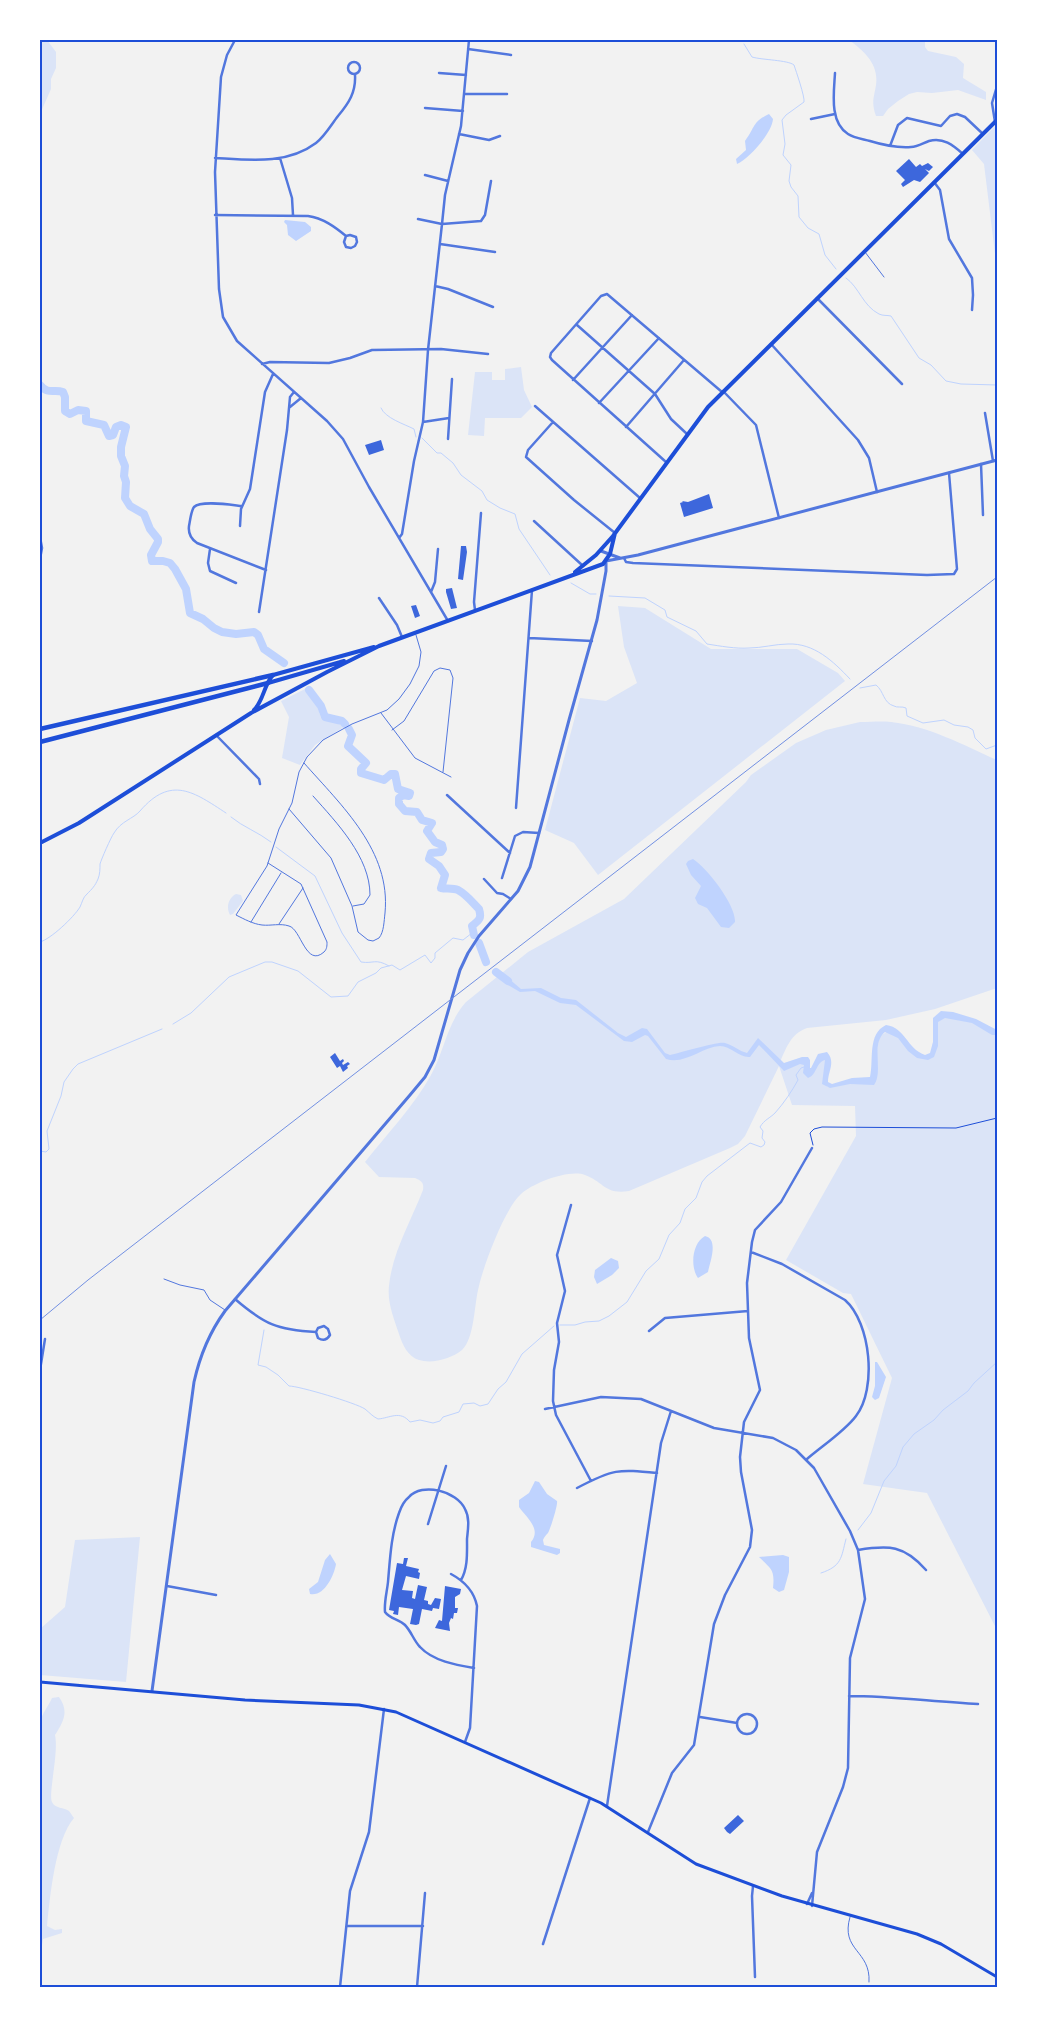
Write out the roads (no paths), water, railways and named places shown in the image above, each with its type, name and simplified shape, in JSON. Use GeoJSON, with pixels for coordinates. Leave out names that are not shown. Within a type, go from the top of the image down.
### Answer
{"type":"FeatureCollection","features":[{"type":"Feature","properties":{"kind":"highway"},"geometry":{"type":"LineString","coordinates":[[40,729],[273,675]]}},
{"type":"Feature","properties":{"kind":"highway"},"geometry":{"type":"LineString","coordinates":[[40,742],[268,683]]}},
{"type":"Feature","properties":{"kind":"main road"},"geometry":{"type":"LineString","coordinates":[[574,573],[601,551],[615,534],[687,434],[722,392],[996,121]]}},
{"type":"Feature","properties":{"kind":"main road"},"geometry":{"type":"LineString","coordinates":[[40,843],[79,823],[273,700],[360,655],[379,646],[574,573],[595,567],[606,561],[610,554],[615,534]]}},
{"type":"Feature","properties":{"kind":"main road"},"geometry":{"type":"LineString","coordinates":[[601,551],[600,559],[606,561]]}},
{"type":"Feature","properties":{"kind":"main road"},"geometry":{"type":"LineString","coordinates":[[251,713],[258,706],[273,675],[358,650],[379,646]]}},
{"type":"Feature","properties":{"kind":"main road"},"geometry":{"type":"LineString","coordinates":[[268,683],[314,671],[360,655]]}},
{"type":"Feature","properties":{"kind":"main road"},"geometry":{"type":"LineString","coordinates":[[264,694],[273,700]]}},
{"type":"Feature","properties":{"kind":"main road"},"geometry":{"type":"LineString","coordinates":[[40,1682],[245,1700],[350,1704],[384,1709],[406,1716],[607,1806],[688,1859],[754,1886],[812,1906],[925,1937],[997,1977]]}},
{"type":"Feature","properties":{"kind":"street"},"geometry":{"type":"LineString","coordinates":[[234,40],[227,55],[222,77],[215,158],[215,215],[222,312],[228,327],[237,341],[330,424],[343,439],[448,621]]}},
{"type":"Feature","properties":{"kind":"street"},"geometry":{"type":"LineString","coordinates":[[399,538],[402,534],[414,461],[423,422],[428,350],[442,224],[448,181],[460,134],[469,40]]}},
{"type":"Feature","properties":{"kind":"street"},"geometry":{"type":"LineString","coordinates":[[468,49],[511,55]]}},
{"type":"Feature","properties":{"kind":"street"},"geometry":{"type":"LineString","coordinates":[[354,62],[359,64],[361,68],[360,72],[355,75],[350,73],[348,69],[350,64],[354,62]]}},
{"type":"Feature","properties":{"kind":"street"},"geometry":{"type":"LineString","coordinates":[[439,73],[466,75]]}},
{"type":"Feature","properties":{"kind":"street"},"geometry":{"type":"LineString","coordinates":[[835,73],[833,99],[835,114],[841,127],[850,135],[890,146],[910,147],[933,140],[946,141],[953,144],[963,154]]}},
{"type":"Feature","properties":{"kind":"street"},"geometry":{"type":"LineString","coordinates":[[215,158],[263,160],[280,158],[308,148],[322,138],[352,97],[355,87],[355,75]]}},
{"type":"Feature","properties":{"kind":"street"},"geometry":{"type":"LineString","coordinates":[[996,121],[992,103],[997,86]]}},
{"type":"Feature","properties":{"kind":"street"},"geometry":{"type":"LineString","coordinates":[[464,94],[507,94]]}},
{"type":"Feature","properties":{"kind":"street"},"geometry":{"type":"LineString","coordinates":[[424,108],[462,111]]}},
{"type":"Feature","properties":{"kind":"street"},"geometry":{"type":"LineString","coordinates":[[811,119],[835,114]]}},
{"type":"Feature","properties":{"kind":"street"},"geometry":{"type":"LineString","coordinates":[[890,146],[898,125],[907,118],[941,126],[950,116],[957,114],[983,134]]}},
{"type":"Feature","properties":{"kind":"street"},"geometry":{"type":"LineString","coordinates":[[460,134],[488,140],[500,136]]}},
{"type":"Feature","properties":{"kind":"street"},"geometry":{"type":"LineString","coordinates":[[280,158],[292,198],[294,215]]}},
{"type":"Feature","properties":{"kind":"street"},"geometry":{"type":"LineString","coordinates":[[425,175],[448,181]]}},
{"type":"Feature","properties":{"kind":"street"},"geometry":{"type":"LineString","coordinates":[[418,219],[442,224],[483,221],[491,182]]}},
{"type":"Feature","properties":{"kind":"street"},"geometry":{"type":"LineString","coordinates":[[934,182],[940,190],[949,238],[972,278],[972,310]]}},
{"type":"Feature","properties":{"kind":"street"},"geometry":{"type":"LineString","coordinates":[[215,215],[308,216],[321,219],[346,236],[352,235],[356,237],[357,242],[355,246],[351,248],[345,245],[346,236]]}},
{"type":"Feature","properties":{"kind":"street"},"geometry":{"type":"LineString","coordinates":[[440,244],[495,252]]}},
{"type":"Feature","properties":{"kind":"street"},"geometry":{"type":"LineString","coordinates":[[435,286],[448,289],[493,307]]}},
{"type":"Feature","properties":{"kind":"street"},"geometry":{"type":"LineString","coordinates":[[666,462],[573,380],[550,356],[602,296],[606,294],[611,296],[722,392],[756,425],[779,518]]}},
{"type":"Feature","properties":{"kind":"street"},"geometry":{"type":"LineString","coordinates":[[817,298],[902,384]]}},
{"type":"Feature","properties":{"kind":"street"},"geometry":{"type":"LineString","coordinates":[[573,380],[632,315]]}},
{"type":"Feature","properties":{"kind":"street"},"geometry":{"type":"LineString","coordinates":[[577,324],[655,394],[671,419],[687,434]]}},
{"type":"Feature","properties":{"kind":"street"},"geometry":{"type":"LineString","coordinates":[[599,403],[659,338]]}},
{"type":"Feature","properties":{"kind":"street"},"geometry":{"type":"LineString","coordinates":[[771,344],[862,446],[869,458],[877,492]]}},
{"type":"Feature","properties":{"kind":"street"},"geometry":{"type":"LineString","coordinates":[[262,364],[270,362],[329,363],[372,350],[428,350],[488,354]]}},
{"type":"Feature","properties":{"kind":"street"},"geometry":{"type":"LineString","coordinates":[[626,427],[684,360]]}},
{"type":"Feature","properties":{"kind":"street"},"geometry":{"type":"LineString","coordinates":[[240,526],[242,506],[250,489],[265,392],[273,374]]}},
{"type":"Feature","properties":{"kind":"street"},"geometry":{"type":"LineString","coordinates":[[448,439],[452,379]]}},
{"type":"Feature","properties":{"kind":"street"},"geometry":{"type":"LineString","coordinates":[[259,612],[290,398],[294,392]]}},
{"type":"Feature","properties":{"kind":"street"},"geometry":{"type":"LineString","coordinates":[[290,408],[301,398]]}},
{"type":"Feature","properties":{"kind":"street"},"geometry":{"type":"LineString","coordinates":[[534,406],[640,498]]}},
{"type":"Feature","properties":{"kind":"street"},"geometry":{"type":"LineString","coordinates":[[152,1691],[196,1372],[208,1338],[225,1310],[426,1074],[437,1053],[463,962],[479,936],[522,884],[530,867],[567,725],[592,641],[604,588],[607,569],[606,561],[779,518],[995,460],[985,412]]}},
{"type":"Feature","properties":{"kind":"street"},"geometry":{"type":"LineString","coordinates":[[423,422],[449,418]]}},
{"type":"Feature","properties":{"kind":"street"},"geometry":{"type":"LineString","coordinates":[[553,422],[526,454],[527,458],[615,534]]}},
{"type":"Feature","properties":{"kind":"street"},"geometry":{"type":"LineString","coordinates":[[981,464],[983,515]]}},
{"type":"Feature","properties":{"kind":"street"},"geometry":{"type":"LineString","coordinates":[[601,551],[622,558],[626,562],[633,563],[927,575],[956,573],[949,472]]}},
{"type":"Feature","properties":{"kind":"street"},"geometry":{"type":"LineString","coordinates":[[242,506],[201,504],[193,510],[189,529],[191,538],[197,544],[266,570]]}},
{"type":"Feature","properties":{"kind":"street"},"geometry":{"type":"LineString","coordinates":[[476,610],[474,602],[481,513]]}},
{"type":"Feature","properties":{"kind":"street"},"geometry":{"type":"LineString","coordinates":[[534,521],[584,566]]}},
{"type":"Feature","properties":{"kind":"street"},"geometry":{"type":"LineString","coordinates":[[40,537],[42,548],[40,559]]}},
{"type":"Feature","properties":{"kind":"street"},"geometry":{"type":"LineString","coordinates":[[210,549],[208,563],[210,571],[236,583]]}},
{"type":"Feature","properties":{"kind":"street"},"geometry":{"type":"LineString","coordinates":[[430,592],[436,582],[438,549]]}},
{"type":"Feature","properties":{"kind":"street"},"geometry":{"type":"LineString","coordinates":[[516,808],[530,638],[532,589]]}},
{"type":"Feature","properties":{"kind":"street"},"geometry":{"type":"LineString","coordinates":[[379,598],[397,625],[402,638]]}},
{"type":"Feature","properties":{"kind":"street"},"geometry":{"type":"LineString","coordinates":[[530,638],[592,641]]}},
{"type":"Feature","properties":{"kind":"street"},"geometry":{"type":"LineString","coordinates":[[216,735],[258,778],[260,784]]}},
{"type":"Feature","properties":{"kind":"street"},"geometry":{"type":"LineString","coordinates":[[447,795],[510,853]]}},
{"type":"Feature","properties":{"kind":"street"},"geometry":{"type":"LineString","coordinates":[[502,878],[516,834],[522,832],[540,833]]}},
{"type":"Feature","properties":{"kind":"street"},"geometry":{"type":"LineString","coordinates":[[484,879],[497,893],[511,899]]}},
{"type":"Feature","properties":{"kind":"street"},"geometry":{"type":"LineString","coordinates":[[648,1832],[672,1773],[693,1748],[700,1717],[716,1617],[725,1595],[749,1550],[752,1540],[752,1530],[740,1466],[742,1432],[760,1390],[750,1348],[747,1283],[756,1230],[781,1202],[812,1148]]}},
{"type":"Feature","properties":{"kind":"street"},"geometry":{"type":"LineString","coordinates":[[571,1205],[557,1255],[565,1288],[557,1323],[559,1342],[554,1370],[554,1406],[556,1415],[591,1480]]}},
{"type":"Feature","properties":{"kind":"street"},"geometry":{"type":"LineString","coordinates":[[751,1252],[782,1264],[844,1300],[852,1308],[866,1338],[868,1380],[866,1398],[853,1420],[807,1459]]}},
{"type":"Feature","properties":{"kind":"street"},"geometry":{"type":"LineString","coordinates":[[235,1299],[267,1323],[287,1330],[316,1332]]}},
{"type":"Feature","properties":{"kind":"street"},"geometry":{"type":"LineString","coordinates":[[649,1331],[665,1318],[748,1311]]}},
{"type":"Feature","properties":{"kind":"street"},"geometry":{"type":"LineString","coordinates":[[324,1326],[328,1328],[330,1335],[327,1339],[322,1340],[317,1336],[316,1332],[318,1328],[324,1326]]}},
{"type":"Feature","properties":{"kind":"street"},"geometry":{"type":"LineString","coordinates":[[40,1370],[45,1338]]}},
{"type":"Feature","properties":{"kind":"street"},"geometry":{"type":"LineString","coordinates":[[545,1409],[608,1396],[645,1400],[714,1428],[778,1440],[792,1447],[807,1459],[824,1483],[850,1531],[858,1550],[864,1599],[850,1654],[847,1776],[819,1846],[812,1906]]}},
{"type":"Feature","properties":{"kind":"street"},"geometry":{"type":"LineString","coordinates":[[607,1806],[657,1473],[664,1430],[671,1411]]}},
{"type":"Feature","properties":{"kind":"street"},"geometry":{"type":"LineString","coordinates":[[428,1524],[446,1466]]}},
{"type":"Feature","properties":{"kind":"street"},"geometry":{"type":"LineString","coordinates":[[577,1488],[602,1475],[619,1470],[657,1473]]}},
{"type":"Feature","properties":{"kind":"street"},"geometry":{"type":"LineString","coordinates":[[461,1580],[466,1570],[467,1512],[457,1499],[438,1491],[424,1489],[410,1495],[400,1511],[395,1533],[386,1596],[386,1613],[404,1624],[419,1646],[429,1654],[453,1664],[474,1668]]}},
{"type":"Feature","properties":{"kind":"street"},"geometry":{"type":"LineString","coordinates":[[858,1550],[893,1547],[911,1555],[926,1570]]}},
{"type":"Feature","properties":{"kind":"street"},"geometry":{"type":"LineString","coordinates":[[451,1574],[461,1580],[470,1590],[477,1606],[470,1728],[465,1742]]}},
{"type":"Feature","properties":{"kind":"street"},"geometry":{"type":"LineString","coordinates":[[167,1586],[216,1594]]}},
{"type":"Feature","properties":{"kind":"street"},"geometry":{"type":"LineString","coordinates":[[848,1696],[905,1697],[978,1704]]}},
{"type":"Feature","properties":{"kind":"street"},"geometry":{"type":"LineString","coordinates":[[340,1987],[350,1891],[369,1832],[384,1709]]}},
{"type":"Feature","properties":{"kind":"street"},"geometry":{"type":"LineString","coordinates":[[749,1714],[755,1718],[756,1727],[752,1733],[745,1734],[739,1730],[737,1723],[740,1717],[749,1714]]}},
{"type":"Feature","properties":{"kind":"street"},"geometry":{"type":"LineString","coordinates":[[700,1717],[737,1723]]}},
{"type":"Feature","properties":{"kind":"street"},"geometry":{"type":"LineString","coordinates":[[543,1944],[590,1798]]}},
{"type":"Feature","properties":{"kind":"street"},"geometry":{"type":"LineString","coordinates":[[754,1886],[752,1896],[755,1977]]}},
{"type":"Feature","properties":{"kind":"street"},"geometry":{"type":"LineString","coordinates":[[807,1904],[813,1892]]}},
{"type":"Feature","properties":{"kind":"street"},"geometry":{"type":"LineString","coordinates":[[417,1987],[425,1893]]}},
{"type":"Feature","properties":{"kind":"street"},"geometry":{"type":"LineString","coordinates":[[347,1926],[423,1926]]}},
{"type":"Feature","properties":{"kind":"lane"},"geometry":{"type":"LineString","coordinates":[[864,251],[884,277]]}},
{"type":"Feature","properties":{"kind":"lane"},"geometry":{"type":"LineString","coordinates":[[268,863],[299,882],[303,888],[327,942],[327,949],[323,953],[317,955],[309,953],[302,946],[295,929],[290,926],[279,924],[264,925],[251,922],[236,915],[268,863],[279,829],[293,799],[297,779],[304,762],[311,751],[323,740],[352,724],[387,710],[404,693],[418,670],[421,652],[415,633]]}},
{"type":"Feature","properties":{"kind":"lane"},"geometry":{"type":"LineString","coordinates":[[392,730],[402,724],[434,671],[440,668],[450,670],[453,678],[442,772]]}},
{"type":"Feature","properties":{"kind":"lane"},"geometry":{"type":"LineString","coordinates":[[380,713],[415,758],[451,777]]}},
{"type":"Feature","properties":{"kind":"lane"},"geometry":{"type":"LineString","coordinates":[[289,809],[331,858],[352,906],[359,934],[373,941],[379,938],[383,931],[386,896],[384,882],[376,859],[356,823],[304,762]]}},
{"type":"Feature","properties":{"kind":"lane"},"geometry":{"type":"LineString","coordinates":[[313,796],[348,839],[363,867],[370,895],[364,904],[352,906]]}},
{"type":"Feature","properties":{"kind":"lane"},"geometry":{"type":"LineString","coordinates":[[251,922],[282,872]]}},
{"type":"Feature","properties":{"kind":"lane"},"geometry":{"type":"LineString","coordinates":[[279,924],[303,888]]}},
{"type":"Feature","properties":{"kind":"lane"},"geometry":{"type":"LineString","coordinates":[[164,1279],[204,1290],[210,1300],[225,1310]]}},
{"type":"Feature","properties":{"kind":"lane"},"geometry":{"type":"LineString","coordinates":[[850,1916],[847,1924],[847,1934],[867,1965],[869,1982]]}},
{"type":"Feature","properties":{"kind":"water"},"geometry":{"type":"Polygon","coordinates":[[[769,114],[773,119],[769,131],[748,157],[737,164],[736,159],[746,150],[745,141],[754,126],[759,120],[769,114]]]}},
{"type":"Feature","properties":{"kind":"water"},"geometry":{"type":"Polygon","coordinates":[[[285,220],[305,222],[311,227],[311,231],[296,241],[288,235],[285,220]]]}},
{"type":"Feature","properties":{"kind":"water"},"geometry":{"type":"Polygon","coordinates":[[[693,859],[713,878],[731,906],[735,922],[729,928],[721,927],[707,908],[698,904],[695,898],[701,886],[691,875],[686,864],[693,859]]]}},
{"type":"Feature","properties":{"kind":"water"},"geometry":{"type":"Polygon","coordinates":[[[502,973],[521,989],[541,988],[561,998],[576,1000],[618,1033],[626,1037],[642,1028],[647,1029],[665,1053],[670,1055],[721,1043],[728,1044],[747,1053],[758,1038],[784,1063],[808,1057],[811,1068],[818,1054],[827,1052],[831,1059],[828,1082],[832,1084],[852,1078],[870,1077],[874,1041],[880,1029],[886,1025],[898,1030],[914,1048],[925,1055],[930,1053],[933,1042],[933,1018],[941,1011],[953,1012],[976,1019],[997,1030],[997,1035],[992,1035],[972,1023],[945,1018],[938,1022],[938,1046],[934,1057],[928,1060],[917,1058],[908,1051],[898,1038],[885,1032],[878,1043],[878,1072],[874,1085],[850,1084],[830,1088],[822,1084],[825,1060],[820,1063],[808,1078],[803,1073],[804,1065],[800,1064],[784,1071],[759,1045],[750,1057],[742,1056],[720,1046],[680,1060],[666,1059],[648,1036],[645,1035],[632,1042],[624,1041],[576,1005],[560,1003],[535,991],[520,992],[508,985],[499,975],[502,973]]]}},
{"type":"Feature","properties":{"kind":"water"},"geometry":{"type":"Polygon","coordinates":[[[705,1236],[712,1241],[712,1257],[708,1272],[698,1278],[693,1262],[695,1249],[705,1236]]]}},
{"type":"Feature","properties":{"kind":"water"},"geometry":{"type":"Polygon","coordinates":[[[611,1258],[618,1261],[619,1268],[612,1275],[597,1284],[594,1277],[595,1270],[611,1258]]]}},
{"type":"Feature","properties":{"kind":"water"},"geometry":{"type":"Polygon","coordinates":[[[875,1362],[877,1362],[886,1377],[879,1398],[875,1400],[872,1397],[875,1386],[875,1362]]]}},
{"type":"Feature","properties":{"kind":"water"},"geometry":{"type":"Polygon","coordinates":[[[535,1481],[539,1482],[547,1494],[557,1501],[548,1533],[543,1540],[544,1545],[560,1549],[560,1553],[557,1555],[531,1547],[535,1532],[534,1528],[519,1507],[519,1500],[529,1493],[535,1481]]]}},
{"type":"Feature","properties":{"kind":"water"},"geometry":{"type":"Polygon","coordinates":[[[330,1554],[336,1564],[331,1580],[320,1592],[310,1594],[309,1589],[318,1582],[325,1560],[330,1554]]]}},
{"type":"Feature","properties":{"kind":"water"},"geometry":{"type":"Polygon","coordinates":[[[783,1555],[789,1557],[789,1572],[784,1590],[779,1592],[773,1588],[773,1573],[759,1557],[783,1555]]]}},
{"type":"Feature","properties":{"kind":"waterway"},"geometry":{"type":"LineString","coordinates":[[744,44],[752,57],[794,65],[804,102],[782,120],[785,144],[783,155],[791,165],[789,181],[798,196],[799,217],[808,228],[819,234],[825,255],[836,269]]}},
{"type":"Feature","properties":{"kind":"waterway"},"geometry":{"type":"LineString","coordinates":[[846,278],[874,311],[880,315],[891,316],[919,358],[931,365],[946,381],[961,384],[997,385]]}},
{"type":"Feature","properties":{"kind":"waterway"},"geometry":{"type":"LineString","coordinates":[[40,385],[48,391],[63,392],[65,411],[70,414],[78,410],[86,411],[86,421],[104,425],[109,436],[113,435],[116,427],[121,425],[126,427],[121,447],[121,456],[125,466],[125,498],[130,506],[144,514],[150,529],[158,539],[151,555],[152,561],[170,563],[175,569],[186,589],[190,613],[222,632],[236,634],[254,632],[258,635],[264,649],[284,663]]}},
{"type":"Feature","properties":{"kind":"waterway"},"geometry":{"type":"LineString","coordinates":[[381,408],[386,415],[414,429],[416,437]]}},
{"type":"Feature","properties":{"kind":"waterway"},"geometry":{"type":"LineString","coordinates":[[422,438],[437,453],[441,453],[453,463],[461,475],[482,491],[487,500],[515,514],[519,529],[550,575]]}},
{"type":"Feature","properties":{"kind":"waterway"},"geometry":{"type":"LineString","coordinates":[[571,583],[590,594],[596,594]]}},
{"type":"Feature","properties":{"kind":"waterway"},"geometry":{"type":"LineString","coordinates":[[609,596],[645,598],[665,610],[667,617],[696,631],[707,644],[739,648],[797,644],[815,650],[830,660],[850,679]]}},
{"type":"Feature","properties":{"kind":"waterway"},"geometry":{"type":"LineString","coordinates":[[860,688],[876,685],[890,704],[895,707],[906,708],[907,716],[923,723],[944,720],[954,725],[968,727],[973,730],[975,738],[986,749],[997,745]]}},
{"type":"Feature","properties":{"kind":"waterway"},"geometry":{"type":"LineString","coordinates":[[309,690],[321,706],[325,717],[342,721],[345,724]]}},
{"type":"Feature","properties":{"kind":"waterway"},"geometry":{"type":"LineString","coordinates":[[349,729],[352,735],[348,746],[366,763],[361,769],[361,773],[384,780],[391,774],[395,774],[398,789],[410,793],[409,796],[403,795],[399,798],[399,804],[405,811],[417,812],[422,820],[432,823],[427,831],[435,842],[442,845],[443,849],[441,852],[431,853],[429,859],[439,866],[445,875],[441,888],[458,890],[467,896],[479,909],[479,919],[472,926],[474,935]]}},
{"type":"Feature","properties":{"kind":"waterway"},"geometry":{"type":"LineString","coordinates":[[40,942],[68,922],[77,911],[84,897],[97,881],[100,864],[114,833],[151,800],[162,793],[172,790],[183,791],[203,799],[226,813]]}},
{"type":"Feature","properties":{"kind":"waterway"},"geometry":{"type":"LineString","coordinates":[[231,817],[271,842]]}},
{"type":"Feature","properties":{"kind":"waterway"},"geometry":{"type":"LineString","coordinates":[[276,847],[315,876],[342,933],[361,962],[377,962],[389,966]]}},
{"type":"Feature","properties":{"kind":"waterway"},"geometry":{"type":"LineString","coordinates":[[173,1024],[191,1013],[229,977],[265,962],[272,962],[298,971],[331,997],[348,996],[358,982],[376,973],[381,968],[392,965],[400,970],[425,955],[431,963],[435,958],[435,953],[453,938],[463,940],[472,933]]}},
{"type":"Feature","properties":{"kind":"waterway"},"geometry":{"type":"LineString","coordinates":[[479,943],[486,962]]}},
{"type":"Feature","properties":{"kind":"waterway"},"geometry":{"type":"LineString","coordinates":[[496,972],[508,981]]}},
{"type":"Feature","properties":{"kind":"waterway"},"geometry":{"type":"LineString","coordinates":[[40,1151],[46,1152],[49,1149],[47,1131],[61,1096],[64,1082],[73,1069],[78,1064],[162,1029]]}},
{"type":"Feature","properties":{"kind":"waterway"},"geometry":{"type":"LineString","coordinates":[[560,1325],[575,1325],[599,1321],[627,1302],[646,1271],[659,1259],[669,1235],[680,1223],[685,1209],[696,1198],[702,1182],[707,1176],[750,1143],[761,1147],[764,1145],[763,1131],[760,1127],[785,1101],[798,1080],[796,1075],[804,1067]]}},
{"type":"Feature","properties":{"kind":"waterway"},"geometry":{"type":"LineString","coordinates":[[264,1330],[258,1365],[266,1367],[278,1375],[289,1386],[351,1403],[365,1409],[378,1419],[402,1416],[410,1422],[420,1420],[433,1423],[440,1421],[443,1417],[459,1412],[463,1404],[474,1403],[480,1406],[488,1404],[498,1389],[506,1382],[522,1354],[554,1326]]}},
{"type":"Feature","properties":{"kind":"waterway"},"geometry":{"type":"LineString","coordinates":[[858,1530],[871,1513],[884,1481],[896,1466],[903,1447],[914,1434],[934,1420],[943,1410],[968,1391],[997,1362]]}},
{"type":"Feature","properties":{"kind":"waterway"},"geometry":{"type":"LineString","coordinates":[[821,1573],[833,1567],[840,1560],[846,1539]]}},
{"type":"Feature","properties":{"kind":"railway"},"geometry":{"type":"LineString","coordinates":[[40,1320],[88,1280],[997,577]]}}]}
